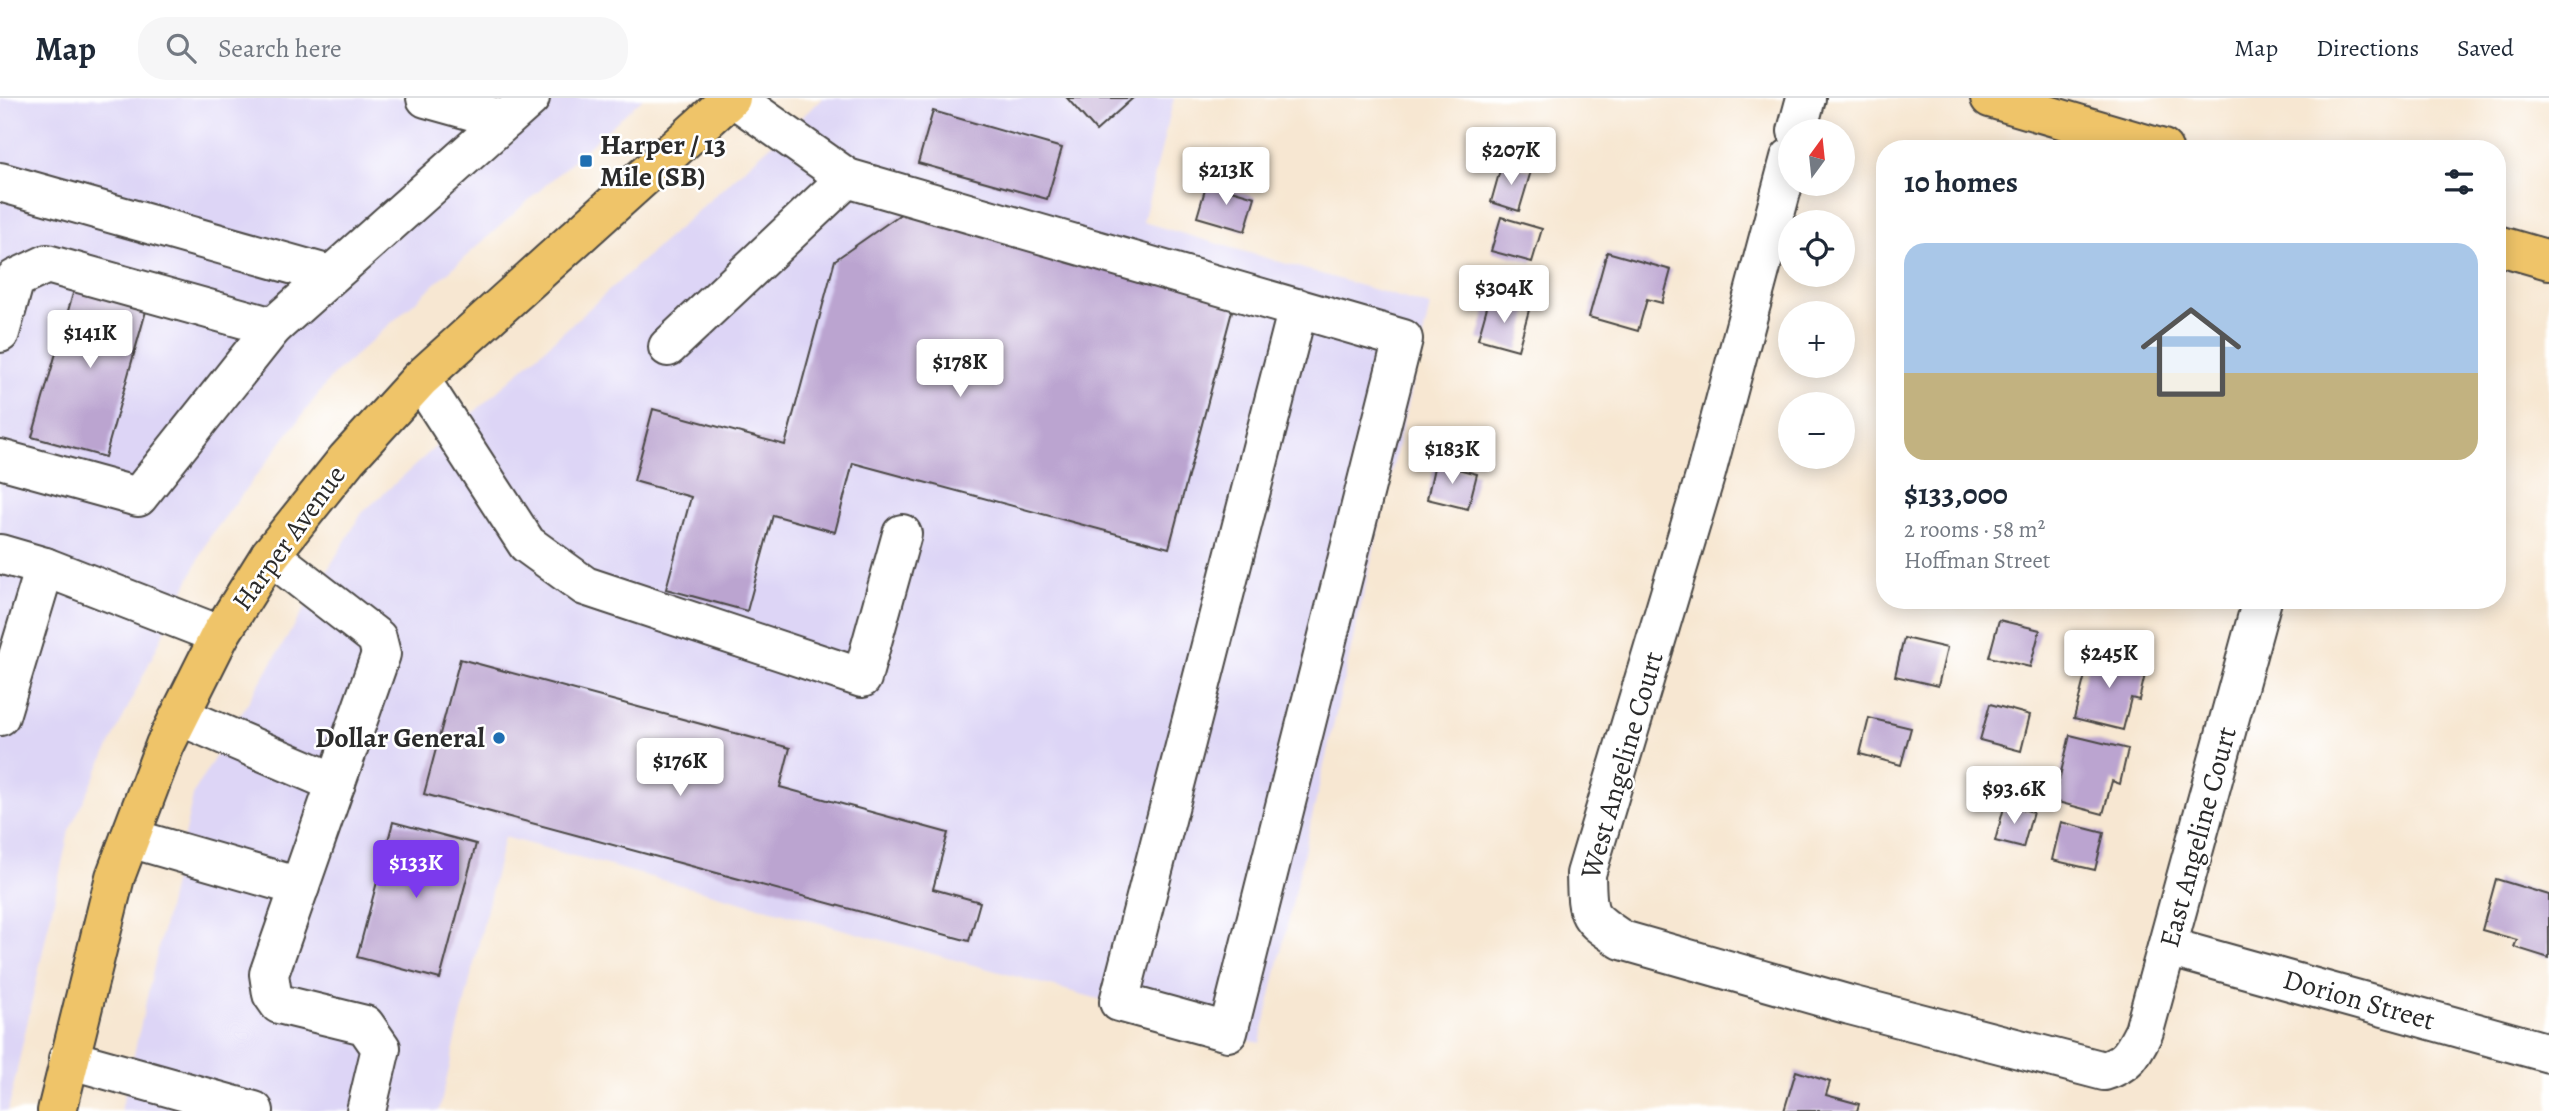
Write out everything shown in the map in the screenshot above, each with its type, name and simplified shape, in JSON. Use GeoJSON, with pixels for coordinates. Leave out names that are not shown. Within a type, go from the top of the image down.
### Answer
{"type":"FeatureCollection","features":[{"type":"Feature","properties":{"kind":"main road","name":"Harper Avenue"},"geometry":{"type":"LineString","coordinates":[[57,1111],[115,877],[165,745],[220,635],[270,555],[347,459],[420,379],[732,98]]}},
{"type":"Feature","properties":{"kind":"main road"},"geometry":{"type":"LineString","coordinates":[[1990,98],[2071,110],[2142,140]]}},
{"type":"Feature","properties":{"kind":"main road"},"geometry":{"type":"LineString","coordinates":[[2506,248],[2549,260]]}},
{"type":"Feature","properties":{"kind":"street"},"geometry":{"type":"LineString","coordinates":[[426,98],[517,109]]}},
{"type":"Feature","properties":{"kind":"street"},"geometry":{"type":"LineString","coordinates":[[732,98],[847,178],[1298,308],[1403,339],[1228,1032],[1119,1002],[1298,308]]}},
{"type":"Feature","properties":{"kind":"street"},"geometry":{"type":"LineString","coordinates":[[1800,119],[1806,98]]}},
{"type":"Feature","properties":{"kind":"street"},"geometry":{"type":"LineString","coordinates":[[0,459],[138,497],[273,327],[517,109]]}},
{"type":"Feature","properties":{"kind":"street"},"geometry":{"type":"LineString","coordinates":[[668,347],[847,178]]}},
{"type":"Feature","properties":{"kind":"street"},"geometry":{"type":"LineString","coordinates":[[0,181],[330,275]]}},
{"type":"Feature","properties":{"kind":"street","name":"West Angeline Court"},"geometry":{"type":"LineString","coordinates":[[1780,196],[1706,473],[1586,874],[1587,909],[1597,924],[1622,940],[1850,1006],[2104,1071],[2120,1066]]}},
{"type":"Feature","properties":{"kind":"street"},"geometry":{"type":"LineString","coordinates":[[0,333],[15,279],[47,264],[273,327]]}},
{"type":"Feature","properties":{"kind":"street"},"geometry":{"type":"LineString","coordinates":[[420,379],[527,544],[585,586],[816,664],[862,678],[902,534]]}},
{"type":"Feature","properties":{"kind":"street"},"geometry":{"type":"LineString","coordinates":[[0,554],[45,567],[220,635]]}},
{"type":"Feature","properties":{"kind":"street"},"geometry":{"type":"LineString","coordinates":[[270,555],[377,638],[381,654],[269,974],[272,994],[279,1003],[365,1025],[375,1036],[381,1048],[366,1111]]}},
{"type":"Feature","properties":{"kind":"street"},"geometry":{"type":"LineString","coordinates":[[0,716],[45,567]]}},
{"type":"Feature","properties":{"kind":"street","name":"East Angeline Court"},"geometry":{"type":"LineString","coordinates":[[2120,1066],[2134,1051],[2144,1031],[2260,609]]}},
{"type":"Feature","properties":{"kind":"street"},"geometry":{"type":"LineString","coordinates":[[180,716],[336,783]]}},
{"type":"Feature","properties":{"kind":"street"},"geometry":{"type":"LineString","coordinates":[[130,838],[300,887]]}},
{"type":"Feature","properties":{"kind":"street","name":"Dorion Street"},"geometry":{"type":"LineString","coordinates":[[2168,947],[2549,1053]]}},
{"type":"Feature","properties":{"kind":"street"},"geometry":{"type":"LineString","coordinates":[[68,1059],[254,1111]]}},
{"type":"Feature","properties":{"kind":"shaded area"},"geometry":{"type":"Polygon","coordinates":[[[0,98],[643,98],[332,376],[209,538],[69,831],[8,1111],[0,1111],[0,98]]]}},
{"type":"Feature","properties":{"kind":"shaded area"},"geometry":{"type":"Polygon","coordinates":[[[823,98],[1174,98],[1143,222],[1430,306],[1260,1043],[504,837],[439,1111],[121,1111],[194,792],[362,513],[823,98]]]}},
{"type":"Feature","properties":{"kind":"building"},"geometry":{"type":"Polygon","coordinates":[[[1067,98],[1133,98],[1096,131],[1067,98]]]}},
{"type":"Feature","properties":{"kind":"building"},"geometry":{"type":"Polygon","coordinates":[[[933,111],[1062,148],[1047,199],[918,163],[933,111]]]}},
{"type":"Feature","properties":{"kind":"building"},"geometry":{"type":"Polygon","coordinates":[[[1502,163],[1531,171],[1519,211],[1491,202],[1502,163]]]}},
{"type":"Feature","properties":{"kind":"building"},"geometry":{"type":"Polygon","coordinates":[[[1207,183],[1255,197],[1245,231],[1197,217],[1207,183]]]}},
{"type":"Feature","properties":{"kind":"building"},"geometry":{"type":"Polygon","coordinates":[[[905,211],[1235,300],[1169,548],[853,463],[835,532],[773,515],[747,611],[666,589],[691,497],[634,481],[653,409],[785,445],[835,260],[905,211]]]}},
{"type":"Feature","properties":{"kind":"building"},"geometry":{"type":"Polygon","coordinates":[[[1501,217],[1542,229],[1532,262],[1491,251],[1501,217]]]}},
{"type":"Feature","properties":{"kind":"building"},"geometry":{"type":"Polygon","coordinates":[[[1607,252],[1671,270],[1662,303],[1647,299],[1638,331],[1589,317],[1607,252]]]}},
{"type":"Feature","properties":{"kind":"building"},"geometry":{"type":"Polygon","coordinates":[[[76,283],[148,304],[105,457],[32,437],[76,283]]]}},
{"type":"Feature","properties":{"kind":"building"},"geometry":{"type":"Polygon","coordinates":[[[1489,300],[1529,310],[1518,350],[1478,339],[1489,300]]]}},
{"type":"Feature","properties":{"kind":"building"},"geometry":{"type":"Polygon","coordinates":[[[1435,463],[1477,474],[1468,509],[1427,499],[1435,463]]]}},
{"type":"Feature","properties":{"kind":"building"},"geometry":{"type":"Polygon","coordinates":[[[1999,620],[2040,630],[2030,667],[1989,657],[1999,620]]]}},
{"type":"Feature","properties":{"kind":"building"},"geometry":{"type":"Polygon","coordinates":[[[1904,638],[1947,648],[1938,686],[1895,676],[1904,638]]]}},
{"type":"Feature","properties":{"kind":"building"},"geometry":{"type":"Polygon","coordinates":[[[2091,652],[2147,666],[2139,700],[2131,698],[2123,730],[2074,718],[2091,652]]]}},
{"type":"Feature","properties":{"kind":"building"},"geometry":{"type":"Polygon","coordinates":[[[460,659],[790,748],[780,787],[948,833],[933,889],[980,902],[969,941],[424,794],[460,659]]]}},
{"type":"Feature","properties":{"kind":"building"},"geometry":{"type":"Polygon","coordinates":[[[1990,704],[2030,715],[2021,751],[1980,740],[1990,704]]]}},
{"type":"Feature","properties":{"kind":"building"},"geometry":{"type":"Polygon","coordinates":[[[1869,718],[1911,728],[1901,765],[1860,754],[1869,718]]]}},
{"type":"Feature","properties":{"kind":"building"},"geometry":{"type":"Polygon","coordinates":[[[2070,735],[2128,749],[2120,784],[2112,781],[2103,814],[2054,801],[2070,735]]]}},
{"type":"Feature","properties":{"kind":"building"},"geometry":{"type":"Polygon","coordinates":[[[2005,804],[2033,812],[2023,848],[1995,841],[2005,804]]]}},
{"type":"Feature","properties":{"kind":"building"},"geometry":{"type":"Polygon","coordinates":[[[393,822],[476,844],[440,979],[357,957],[393,822]]]}},
{"type":"Feature","properties":{"kind":"building"},"geometry":{"type":"Polygon","coordinates":[[[2061,822],[2104,833],[2095,870],[2052,860],[2061,822]]]}},
{"type":"Feature","properties":{"kind":"building"},"geometry":{"type":"Polygon","coordinates":[[[2496,879],[2549,895],[2549,958],[2514,947],[2517,940],[2482,930],[2496,879]]]}},
{"type":"Feature","properties":{"kind":"building"},"geometry":{"type":"Polygon","coordinates":[[[1796,1071],[1830,1082],[1826,1095],[1859,1104],[1857,1111],[1784,1111],[1796,1071]]]}},
{"type":"Feature","properties":{"kind":"place","name":"Harper / 13 Mile (SB)"},"geometry":{"type":"Point","coordinates":[586,161]}},
{"type":"Feature","properties":{"kind":"place","name":"Dollar General"},"geometry":{"type":"Point","coordinates":[499,738]}}]}
